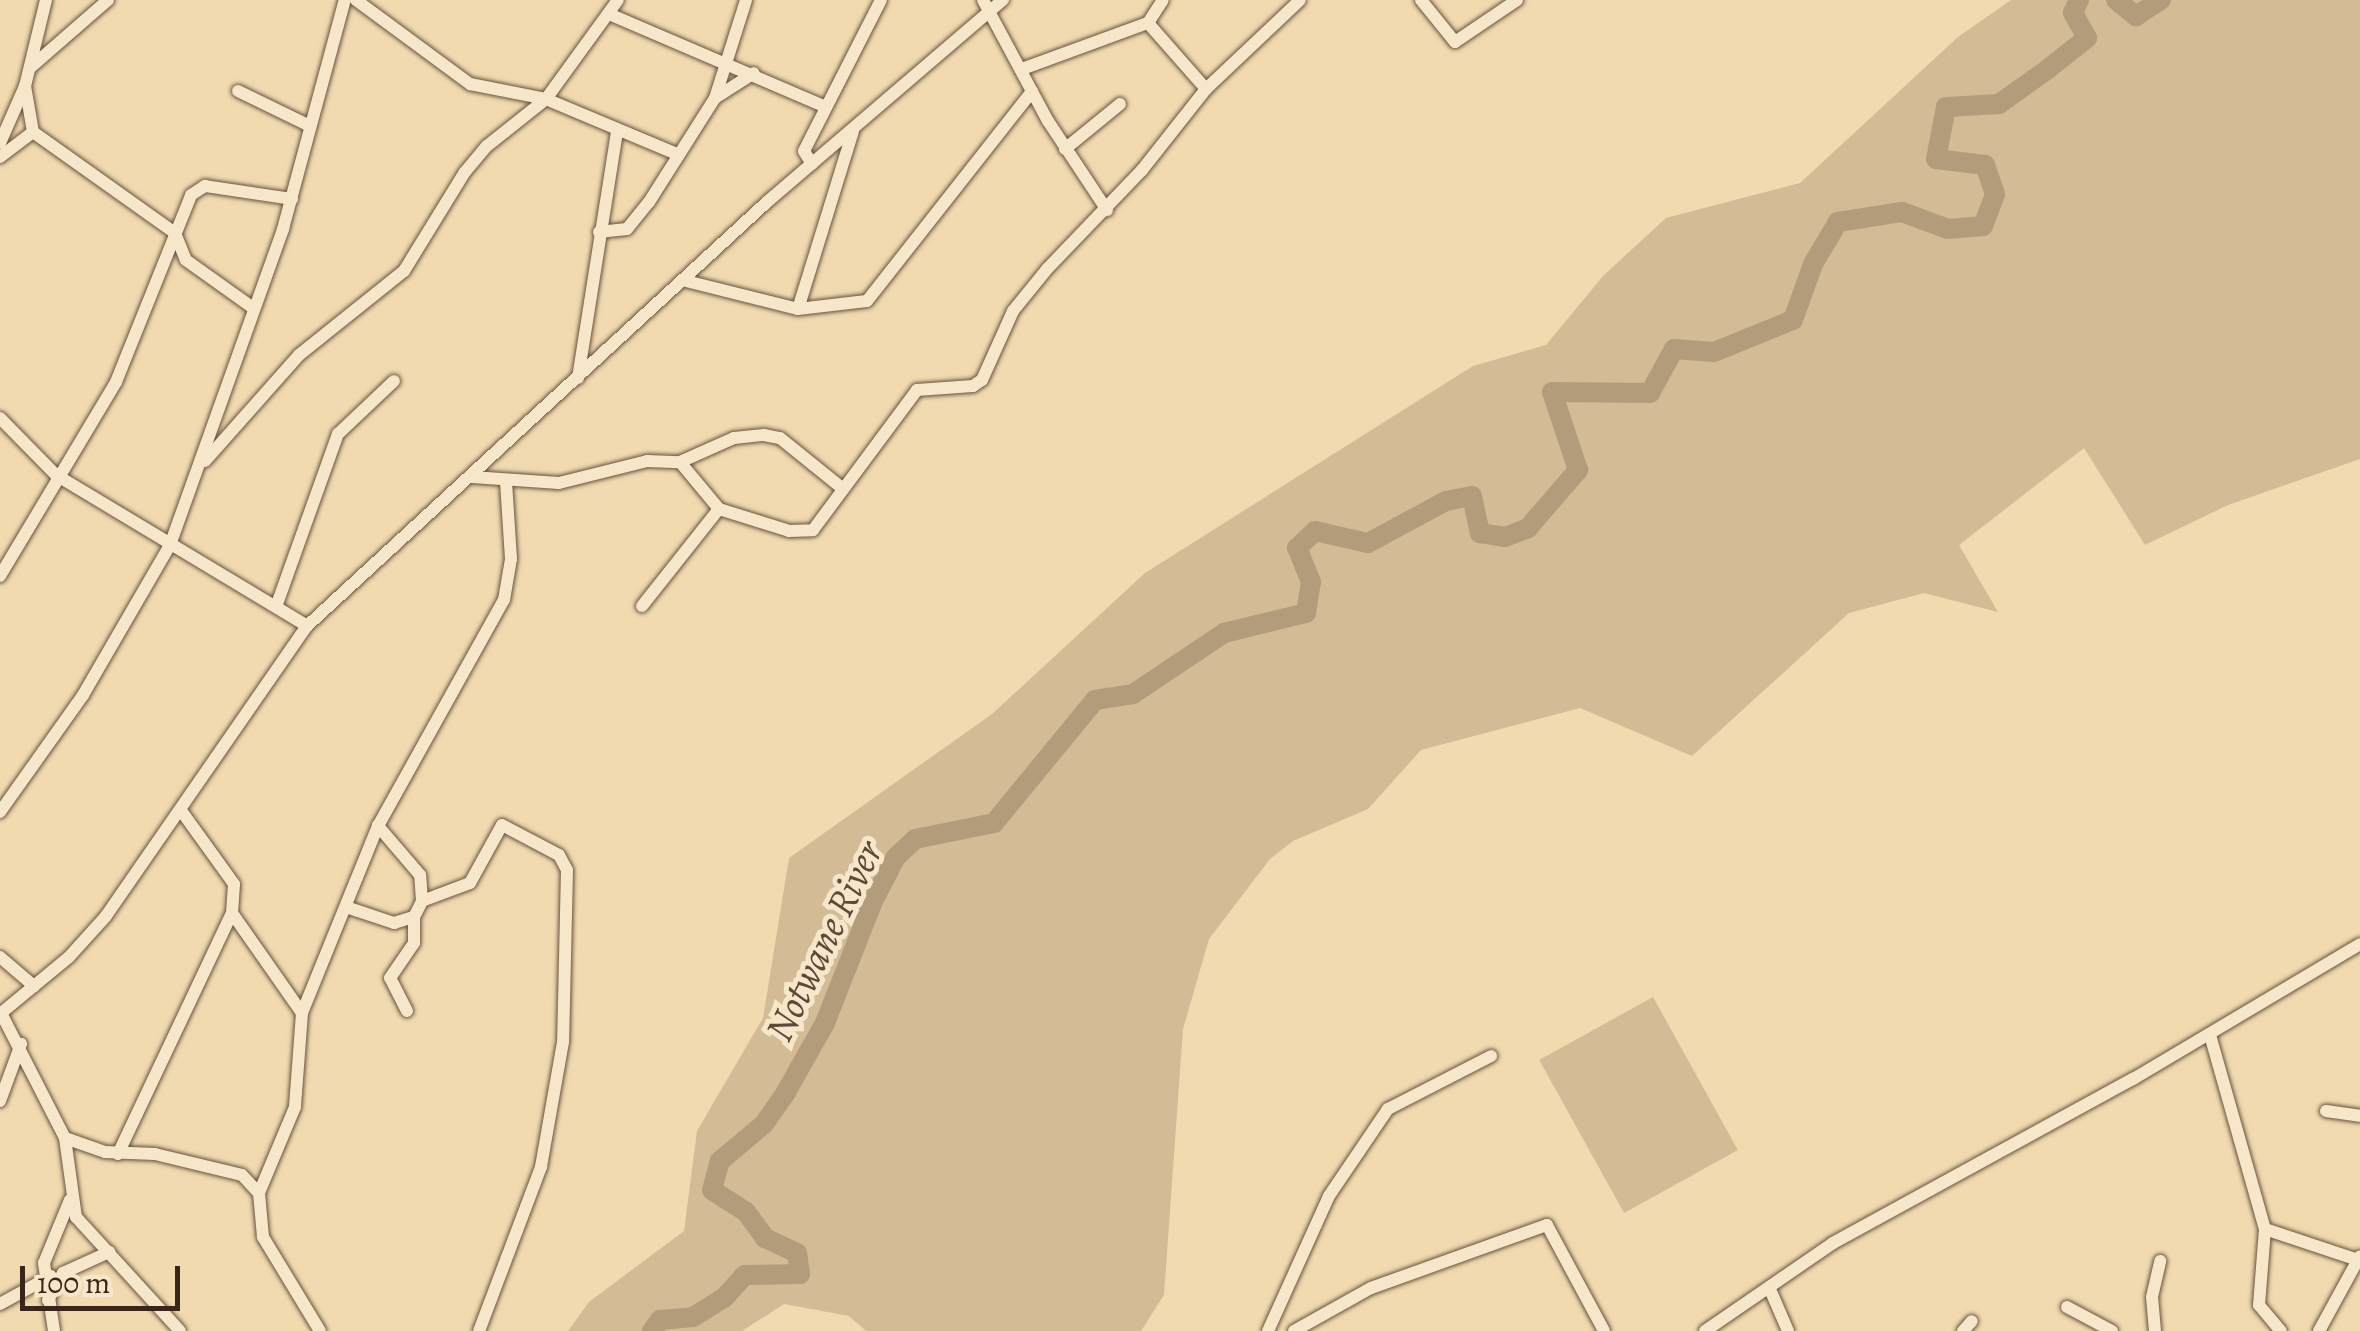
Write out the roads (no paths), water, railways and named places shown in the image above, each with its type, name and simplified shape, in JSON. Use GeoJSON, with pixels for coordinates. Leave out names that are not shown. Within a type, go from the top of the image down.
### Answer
{"type":"FeatureCollection","features":[{"type":"Feature","properties":{"kind":"street"},"geometry":{"type":"LineString","coordinates":[[0,143],[26,86],[46,0]]}},
{"type":"Feature","properties":{"kind":"street"},"geometry":{"type":"LineString","coordinates":[[30,68],[108,0]]}},
{"type":"Feature","properties":{"kind":"street"},"geometry":{"type":"LineString","coordinates":[[0,812],[92,681],[170,545],[292,199],[345,0]]}},
{"type":"Feature","properties":{"kind":"street"},"geometry":{"type":"LineString","coordinates":[[356,0],[470,84],[546,99],[679,155]]}},
{"type":"Feature","properties":{"kind":"street"},"geometry":{"type":"LineString","coordinates":[[197,470],[299,355],[404,272],[487,146],[546,99],[618,0]]}},
{"type":"Feature","properties":{"kind":"street"},"geometry":{"type":"LineString","coordinates":[[599,232],[624,230],[639,217],[679,155],[715,98],[746,0]]}},
{"type":"Feature","properties":{"kind":"street"},"geometry":{"type":"LineString","coordinates":[[812,164],[804,151],[880,0]]}},
{"type":"Feature","properties":{"kind":"street"},"geometry":{"type":"LineString","coordinates":[[180,1331],[82,1226],[70,1200],[65,1138],[39,1076],[1,1013],[90,936],[182,812],[306,626],[987,5],[1003,0]]}},
{"type":"Feature","properties":{"kind":"street"},"geometry":{"type":"LineString","coordinates":[[1022,70],[1148,23],[1163,0]]}},
{"type":"Feature","properties":{"kind":"street"},"geometry":{"type":"LineString","coordinates":[[680,462],[719,509],[808,533],[917,390],[978,384],[1013,311],[1107,210],[1206,90],[1300,0]]}},
{"type":"Feature","properties":{"kind":"street"},"geometry":{"type":"LineString","coordinates":[[1421,0],[1455,42],[1517,0]]}},
{"type":"Feature","properties":{"kind":"street"},"geometry":{"type":"LineString","coordinates":[[987,5],[1064,149],[1107,210]]}},
{"type":"Feature","properties":{"kind":"street"},"geometry":{"type":"LineString","coordinates":[[609,14],[826,107]]}},
{"type":"Feature","properties":{"kind":"street"},"geometry":{"type":"LineString","coordinates":[[1148,23],[1206,90]]}},
{"type":"Feature","properties":{"kind":"street"},"geometry":{"type":"LineString","coordinates":[[715,98],[754,73]]}},
{"type":"Feature","properties":{"kind":"street"},"geometry":{"type":"LineString","coordinates":[[26,86],[33,132],[175,232],[186,260],[252,307]]}},
{"type":"Feature","properties":{"kind":"street"},"geometry":{"type":"LineString","coordinates":[[238,91],[310,126]]}},
{"type":"Feature","properties":{"kind":"street"},"geometry":{"type":"LineString","coordinates":[[686,282],[798,308],[874,297],[1032,92]]}},
{"type":"Feature","properties":{"kind":"street"},"geometry":{"type":"LineString","coordinates":[[1064,149],[1120,104]]}},
{"type":"Feature","properties":{"kind":"street"},"geometry":{"type":"LineString","coordinates":[[798,308],[853,131]]}},
{"type":"Feature","properties":{"kind":"street"},"geometry":{"type":"LineString","coordinates":[[0,156],[33,132]]}},
{"type":"Feature","properties":{"kind":"street"},"geometry":{"type":"LineString","coordinates":[[578,378],[617,132]]}},
{"type":"Feature","properties":{"kind":"street"},"geometry":{"type":"LineString","coordinates":[[0,576],[56,475],[123,368],[191,196],[204,186],[292,199]]}},
{"type":"Feature","properties":{"kind":"street"},"geometry":{"type":"LineString","coordinates":[[278,604],[338,434],[394,382]]}},
{"type":"Feature","properties":{"kind":"street"},"geometry":{"type":"LineString","coordinates":[[0,418],[56,475],[170,545],[278,604],[306,626]]}},
{"type":"Feature","properties":{"kind":"street"},"geometry":{"type":"LineString","coordinates":[[472,477],[558,483],[647,462],[680,462],[734,438],[774,436],[842,488]]}},
{"type":"Feature","properties":{"kind":"street"},"geometry":{"type":"LineString","coordinates":[[320,1331],[263,1237],[259,1193],[295,1107],[302,1013],[378,826],[504,600],[510,560],[506,482]]}},
{"type":"Feature","properties":{"kind":"street"},"geometry":{"type":"LineString","coordinates":[[642,606],[719,509]]}},
{"type":"Feature","properties":{"kind":"street"},"geometry":{"type":"LineString","coordinates":[[118,1154],[232,914],[234,884],[182,812]]}},
{"type":"Feature","properties":{"kind":"street"},"geometry":{"type":"LineString","coordinates":[[422,901],[470,883],[502,825],[559,855],[567,870],[563,1042],[541,1168],[479,1331]]}},
{"type":"Feature","properties":{"kind":"street"},"geometry":{"type":"LineString","coordinates":[[378,826],[420,875],[422,901],[414,917],[414,943],[390,978],[407,1011]]}},
{"type":"Feature","properties":{"kind":"street"},"geometry":{"type":"LineString","coordinates":[[346,907],[378,921],[414,917]]}},
{"type":"Feature","properties":{"kind":"street"},"geometry":{"type":"LineString","coordinates":[[232,914],[302,1013]]}},
{"type":"Feature","properties":{"kind":"street"},"geometry":{"type":"LineString","coordinates":[[1706,1331],[1850,1234],[2210,1036],[2360,944]]}},
{"type":"Feature","properties":{"kind":"street"},"geometry":{"type":"LineString","coordinates":[[0,957],[34,986]]}},
{"type":"Feature","properties":{"kind":"street"},"geometry":{"type":"LineString","coordinates":[[2210,1036],[2265,1229],[2259,1305],[2281,1331]]}},
{"type":"Feature","properties":{"kind":"street"},"geometry":{"type":"LineString","coordinates":[[0,1101],[21,1044]]}},
{"type":"Feature","properties":{"kind":"street"},"geometry":{"type":"LineString","coordinates":[[1268,1331],[1329,1196],[1388,1109],[1491,1056]]}},
{"type":"Feature","properties":{"kind":"street"},"geometry":{"type":"LineString","coordinates":[[6,1086],[39,1076]]}},
{"type":"Feature","properties":{"kind":"street"},"geometry":{"type":"LineString","coordinates":[[2326,1111],[2360,1116]]}},
{"type":"Feature","properties":{"kind":"street"},"geometry":{"type":"LineString","coordinates":[[65,1138],[118,1154],[156,1154],[234,1172],[259,1193]]}},
{"type":"Feature","properties":{"kind":"street"},"geometry":{"type":"LineString","coordinates":[[54,1331],[44,1278],[46,1249],[70,1200]]}},
{"type":"Feature","properties":{"kind":"street"},"geometry":{"type":"LineString","coordinates":[[1294,1331],[1371,1288],[1547,1225],[1604,1331]]}},
{"type":"Feature","properties":{"kind":"street"},"geometry":{"type":"LineString","coordinates":[[2265,1229],[2359,1258],[2320,1331]]}},
{"type":"Feature","properties":{"kind":"street"},"geometry":{"type":"LineString","coordinates":[[0,1304],[44,1278],[109,1252]]}},
{"type":"Feature","properties":{"kind":"street"},"geometry":{"type":"LineString","coordinates":[[2156,1331],[2152,1298],[2160,1260]]}},
{"type":"Feature","properties":{"kind":"street"},"geometry":{"type":"LineString","coordinates":[[48,1300],[64,1273]]}},
{"type":"Feature","properties":{"kind":"street"},"geometry":{"type":"LineString","coordinates":[[1769,1288],[1788,1331]]}},
{"type":"Feature","properties":{"kind":"street"},"geometry":{"type":"LineString","coordinates":[[2067,1307],[2112,1331]]}},
{"type":"Feature","properties":{"kind":"waterway","name":"Notwane River"},"geometry":{"type":"LineString","coordinates":[[652,1331],[660,1320],[693,1317],[724,1298],[745,1275],[800,1274],[797,1253],[765,1238],[746,1212],[712,1190],[720,1161],[764,1124],[786,1092],[825,1023],[873,901],[896,857],[915,839],[994,823],[1095,700],[1133,694],[1224,633],[1306,613],[1311,582],[1297,548],[1315,531],[1368,543],[1446,501],[1472,496],[1480,533],[1505,537],[1528,528],[1578,470],[1552,392],[1650,393],[1674,349],[1714,352],[1793,320],[1813,264],[1838,222],[1902,212],[1948,229],[1983,226],[1995,194],[1985,165],[1936,159],[1946,107],[1999,104],[2087,38],[2073,13],[2079,0]]}},
{"type":"Feature","properties":{"kind":"waterway","name":"Notwane River"},"geometry":{"type":"LineString","coordinates":[[2116,0],[2136,16],[2161,0]]}}]}
